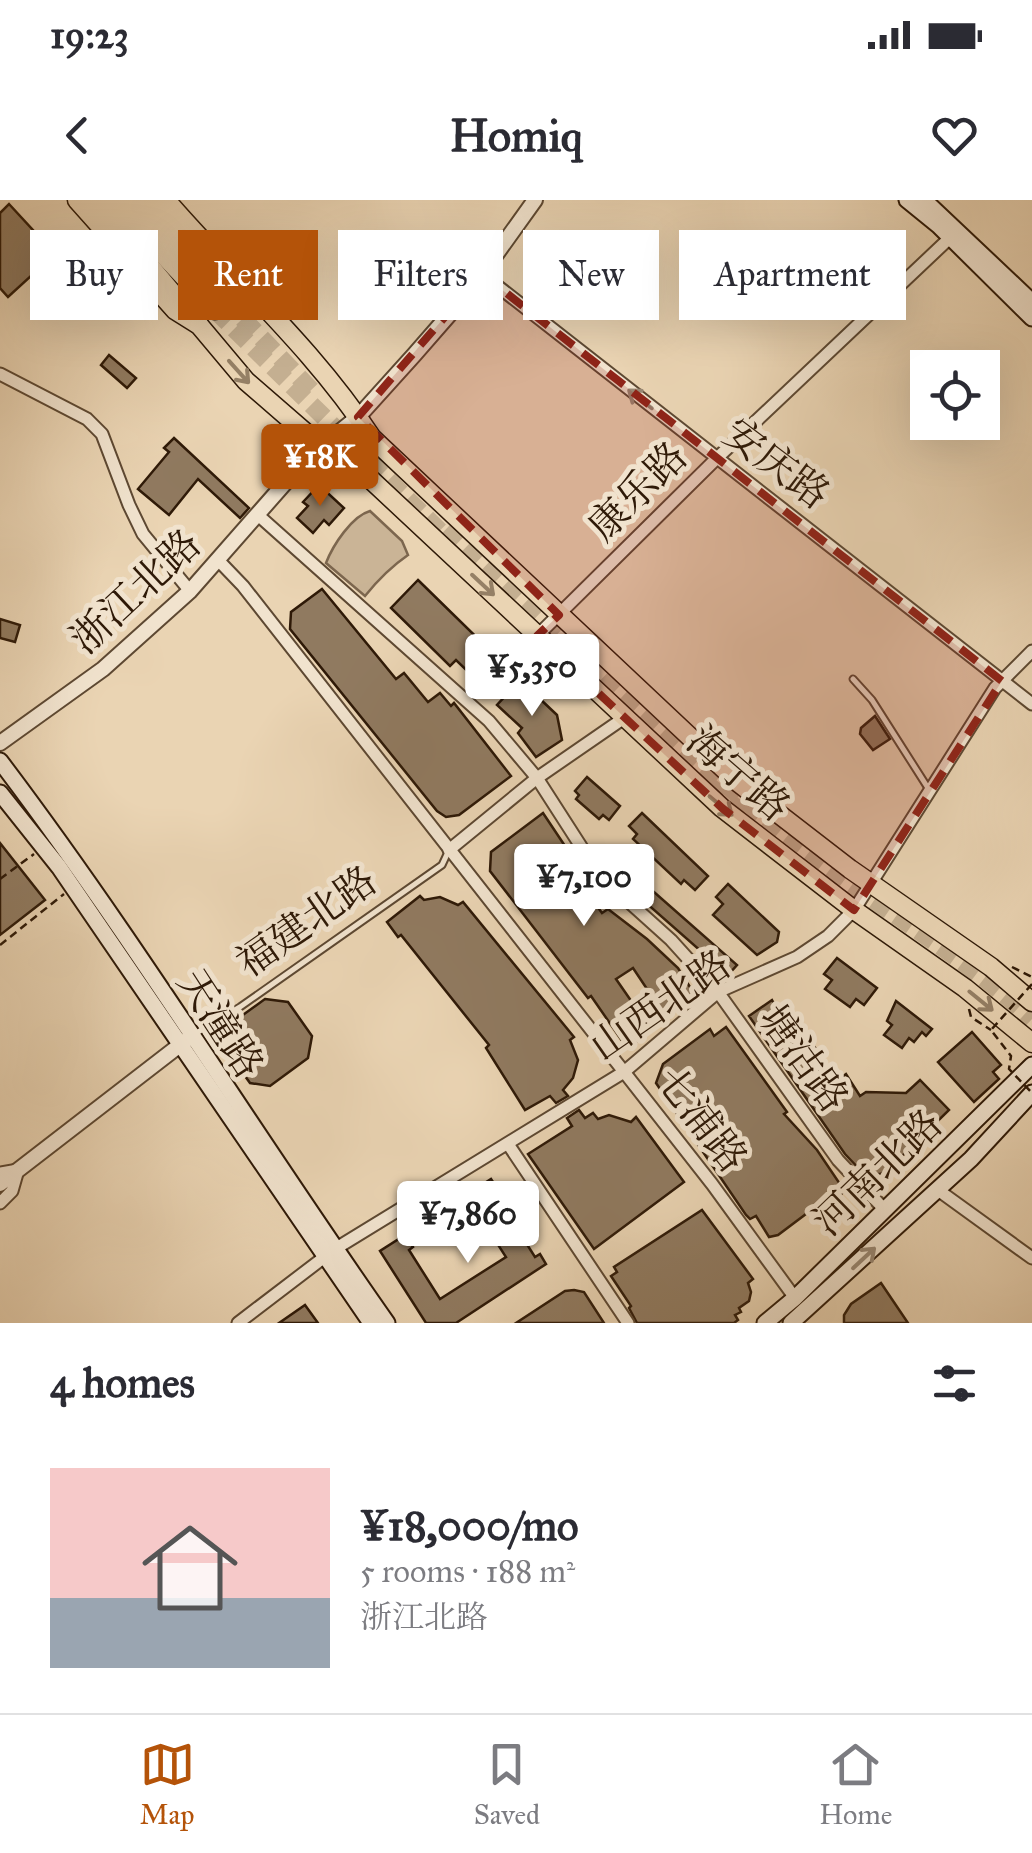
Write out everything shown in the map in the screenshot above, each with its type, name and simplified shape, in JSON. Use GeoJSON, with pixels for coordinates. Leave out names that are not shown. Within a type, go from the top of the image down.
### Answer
{"type":"FeatureCollection","features":[{"type":"Feature","properties":{"kind":"main road","name":"海宁路"},"geometry":{"type":"LineString","coordinates":[[77,200],[176,310],[199,325],[246,381],[322,447],[351,461],[722,808],[854,910],[965,988],[1032,1043]]}},
{"type":"Feature","properties":{"kind":"main road"},"geometry":{"type":"LineString","coordinates":[[95,200],[199,325]]}},
{"type":"Feature","properties":{"kind":"main road"},"geometry":{"type":"LineString","coordinates":[[112,200],[219,305],[132,200]]}},
{"type":"Feature","properties":{"kind":"main road"},"geometry":{"type":"LineString","coordinates":[[149,200],[178,231]]}},
{"type":"Feature","properties":{"kind":"main road","name":"海宁路"},"geometry":{"type":"LineString","coordinates":[[166,200],[192,230]]}},
{"type":"Feature","properties":{"kind":"main road"},"geometry":{"type":"LineString","coordinates":[[907,200],[955,234],[1032,302]]}},
{"type":"Feature","properties":{"kind":"main road"},"geometry":{"type":"LineString","coordinates":[[924,200],[1032,318]]}},
{"type":"Feature","properties":{"kind":"main road","name":"海宁路"},"geometry":{"type":"LineString","coordinates":[[278,320],[341,391],[372,438],[740,784],[991,967],[1032,1002]]}},
{"type":"Feature","properties":{"kind":"main road","name":"天潼路"},"geometry":{"type":"LineString","coordinates":[[0,760],[103,905],[186,1040]]}},
{"type":"Feature","properties":{"kind":"main road","name":"天潼路"},"geometry":{"type":"LineString","coordinates":[[0,793],[186,1040],[330,1253],[371,1323]]}},
{"type":"Feature","properties":{"kind":"main road","name":"河南北路"},"geometry":{"type":"LineString","coordinates":[[765,1323],[804,1311],[884,1209],[1032,1065]]}},
{"type":"Feature","properties":{"kind":"main road","name":"河南北路"},"geometry":{"type":"LineString","coordinates":[[791,1323],[938,1190],[1032,1093]]}},
{"type":"Feature","properties":{"kind":"main road","name":"天潼路"},"geometry":{"type":"LineString","coordinates":[[330,1253],[387,1323]]}},
{"type":"Feature","properties":{"kind":"street","name":"浙江北路"},"geometry":{"type":"LineString","coordinates":[[503,245],[535,200]]}},
{"type":"Feature","properties":{"kind":"street","name":"康乐路"},"geometry":{"type":"LineString","coordinates":[[537,636],[716,459],[955,234]]}},
{"type":"Feature","properties":{"kind":"street","name":"安庆路"},"geometry":{"type":"LineString","coordinates":[[503,291],[1032,704]]}},
{"type":"Feature","properties":{"kind":"street","name":"浙江北路"},"geometry":{"type":"LineString","coordinates":[[0,742],[103,669],[190,591],[307,458],[358,417],[442,320]]}},
{"type":"Feature","properties":{"kind":"street"},"geometry":{"type":"LineString","coordinates":[[0,374],[87,419],[102,434],[144,534],[190,591]]}},
{"type":"Feature","properties":{"kind":"street","name":"塘沽路"},"geometry":{"type":"LineString","coordinates":[[258,515],[473,705],[537,778],[608,885],[672,940],[718,992],[838,1160],[884,1209]]}},
{"type":"Feature","properties":{"kind":"street","name":"七浦路"},"geometry":{"type":"LineString","coordinates":[[218,560],[243,586],[624,1072],[804,1311]]}},
{"type":"Feature","properties":{"kind":"street","name":"山西北路"},"geometry":{"type":"LineString","coordinates":[[238,1323],[330,1253],[624,1072],[718,992],[797,957],[828,936],[854,910],[1002,680],[1032,651]]}},
{"type":"Feature","properties":{"kind":"street","name":"福建北路"},"geometry":{"type":"LineString","coordinates":[[449,850],[537,778],[624,718]]}},
{"type":"Feature","properties":{"kind":"street","name":"福建北路"},"geometry":{"type":"LineString","coordinates":[[0,1184],[186,1040]]}},
{"type":"Feature","properties":{"kind":"street"},"geometry":{"type":"LineString","coordinates":[[508,1144],[628,1323]]}},
{"type":"Feature","properties":{"kind":"street"},"geometry":{"type":"LineString","coordinates":[[0,1172],[18,1170]]}},
{"type":"Feature","properties":{"kind":"street","name":"福建北路"},"geometry":{"type":"LineString","coordinates":[[0,1202],[12,1192],[18,1170]]}},
{"type":"Feature","properties":{"kind":"street"},"geometry":{"type":"LineString","coordinates":[[938,1190],[1032,1258]]}},
{"type":"Feature","properties":{"kind":"lane"},"geometry":{"type":"LineString","coordinates":[[853,679],[872,700],[930,792]]}},
{"type":"Feature","properties":{"kind":"lane","name":"福建北路"},"geometry":{"type":"LineString","coordinates":[[186,1040],[240,1007],[442,865],[449,850]]}},
{"type":"Feature","properties":{"kind":"path"},"geometry":{"type":"LineString","coordinates":[[0,880],[44,847]]}},
{"type":"Feature","properties":{"kind":"path"},"geometry":{"type":"LineString","coordinates":[[0,944],[74,887]]}},
{"type":"Feature","properties":{"kind":"path"},"geometry":{"type":"LineString","coordinates":[[1018,967],[1032,977]]}},
{"type":"Feature","properties":{"kind":"path"},"geometry":{"type":"LineString","coordinates":[[991,1030],[1032,984]]}},
{"type":"Feature","properties":{"kind":"path"},"geometry":{"type":"LineString","coordinates":[[970,1017],[991,1030],[1010,1056],[1008,1069],[1032,1093]]}},
{"type":"Feature","properties":{"kind":"highlighted area"},"geometry":{"type":"Polygon","coordinates":[[[482,274],[1002,681],[854,910],[722,808],[537,636],[559,615],[358,417],[482,274]]]}},
{"type":"Feature","properties":{"kind":"shaded area"},"geometry":{"type":"Polygon","coordinates":[[[370,511],[402,541],[408,555],[365,596],[326,563],[344,532],[370,511]]]}},
{"type":"Feature","properties":{"kind":"building"},"geometry":{"type":"Polygon","coordinates":[[[9,204],[33,230],[30,277],[8,297],[0,288],[0,213],[9,204]]]}},
{"type":"Feature","properties":{"kind":"building"},"geometry":{"type":"Polygon","coordinates":[[[109,355],[136,378],[127,388],[101,365],[109,355]]]}},
{"type":"Feature","properties":{"kind":"building"},"geometry":{"type":"Polygon","coordinates":[[[174,438],[249,508],[240,518],[198,479],[169,515],[138,489],[169,452],[164,448],[174,438]]]}},
{"type":"Feature","properties":{"kind":"building"},"geometry":{"type":"Polygon","coordinates":[[[319,485],[344,508],[329,525],[324,520],[313,533],[297,518],[308,506],[303,502],[319,485]]]}},
{"type":"Feature","properties":{"kind":"building"},"geometry":{"type":"Polygon","coordinates":[[[418,580],[506,666],[485,688],[456,660],[450,666],[391,608],[418,580]]]}},
{"type":"Feature","properties":{"kind":"building"},"geometry":{"type":"Polygon","coordinates":[[[322,589],[396,679],[404,673],[428,702],[440,693],[451,706],[454,703],[511,776],[459,815],[446,817],[437,811],[290,629],[291,612],[322,589]]]}},
{"type":"Feature","properties":{"kind":"building"},"geometry":{"type":"Polygon","coordinates":[[[0,619],[20,625],[15,642],[0,638],[0,619]]]}},
{"type":"Feature","properties":{"kind":"building"},"geometry":{"type":"Polygon","coordinates":[[[520,680],[557,715],[562,740],[536,757],[518,733],[522,728],[497,705],[520,680]]]}},
{"type":"Feature","properties":{"kind":"building"},"geometry":{"type":"Polygon","coordinates":[[[875,716],[890,739],[873,750],[860,734],[861,728],[875,716]]]}},
{"type":"Feature","properties":{"kind":"building"},"geometry":{"type":"Polygon","coordinates":[[[587,777],[620,806],[609,820],[603,815],[599,819],[576,799],[579,795],[575,791],[587,777]]]}},
{"type":"Feature","properties":{"kind":"building"},"geometry":{"type":"Polygon","coordinates":[[[543,813],[595,891],[589,895],[602,913],[608,909],[647,939],[678,968],[695,995],[665,1016],[633,968],[616,979],[652,1031],[627,1048],[591,996],[588,998],[490,871],[491,852],[543,813]]]}},
{"type":"Feature","properties":{"kind":"building"},"geometry":{"type":"Polygon","coordinates":[[[642,813],[708,876],[695,890],[684,880],[681,884],[633,839],[637,834],[629,826],[642,813]]]}},
{"type":"Feature","properties":{"kind":"building"},"geometry":{"type":"Polygon","coordinates":[[[0,843],[45,900],[0,935],[0,843]]]}},
{"type":"Feature","properties":{"kind":"building"},"geometry":{"type":"Polygon","coordinates":[[[621,863],[737,965],[728,975],[612,873],[621,863]]]}},
{"type":"Feature","properties":{"kind":"building"},"geometry":{"type":"Polygon","coordinates":[[[728,884],[779,932],[777,942],[757,955],[713,915],[723,904],[716,897],[728,884]]]}},
{"type":"Feature","properties":{"kind":"building"},"geometry":{"type":"Polygon","coordinates":[[[420,896],[424,900],[440,897],[458,905],[463,902],[574,1037],[570,1040],[578,1060],[573,1078],[563,1090],[568,1096],[556,1103],[550,1096],[525,1110],[486,1048],[489,1045],[387,922],[420,896]]]}},
{"type":"Feature","properties":{"kind":"building"},"geometry":{"type":"Polygon","coordinates":[[[837,958],[877,988],[864,1005],[856,999],[850,1007],[825,989],[832,980],[824,974],[837,958]]]}},
{"type":"Feature","properties":{"kind":"building"},"geometry":{"type":"Polygon","coordinates":[[[265,999],[288,1002],[312,1036],[308,1058],[270,1086],[250,1083],[225,1048],[229,1025],[265,999]]]}},
{"type":"Feature","properties":{"kind":"building"},"geometry":{"type":"Polygon","coordinates":[[[772,1000],[777,1009],[783,1005],[791,1015],[786,1018],[802,1041],[807,1037],[816,1049],[811,1052],[816,1059],[813,1062],[830,1086],[846,1074],[860,1096],[866,1092],[906,1093],[920,1080],[949,1110],[888,1170],[864,1174],[845,1154],[749,1016],[772,1000]]]}},
{"type":"Feature","properties":{"kind":"building"},"geometry":{"type":"Polygon","coordinates":[[[896,1001],[932,1029],[926,1036],[922,1032],[914,1042],[909,1038],[902,1048],[884,1035],[892,1025],[887,1021],[896,1001]]]}},
{"type":"Feature","properties":{"kind":"building"},"geometry":{"type":"Polygon","coordinates":[[[726,1027],[787,1112],[784,1114],[817,1150],[844,1190],[839,1198],[820,1210],[810,1211],[778,1235],[769,1237],[756,1216],[750,1219],[746,1215],[656,1083],[663,1064],[710,1029],[714,1036],[726,1027]]]}},
{"type":"Feature","properties":{"kind":"building"},"geometry":{"type":"Polygon","coordinates":[[[972,1032],[1001,1065],[993,1072],[999,1079],[974,1102],[938,1062],[972,1032]]]}},
{"type":"Feature","properties":{"kind":"building"},"geometry":{"type":"Polygon","coordinates":[[[579,1110],[585,1118],[593,1113],[598,1119],[609,1115],[631,1122],[636,1117],[684,1182],[594,1249],[528,1154],[572,1126],[567,1118],[579,1110]]]}},
{"type":"Feature","properties":{"kind":"building"},"geometry":{"type":"Polygon","coordinates":[[[491,1179],[499,1191],[495,1194],[535,1257],[540,1254],[546,1264],[456,1323],[426,1323],[380,1251],[405,1235],[413,1247],[409,1250],[440,1299],[506,1257],[466,1195],[491,1179]]]}},
{"type":"Feature","properties":{"kind":"building"},"geometry":{"type":"Polygon","coordinates":[[[702,1210],[753,1279],[748,1283],[749,1301],[739,1308],[741,1312],[735,1315],[738,1320],[734,1323],[637,1323],[611,1276],[617,1272],[614,1267],[702,1210]]]}},
{"type":"Feature","properties":{"kind":"building"},"geometry":{"type":"Polygon","coordinates":[[[881,1283],[908,1323],[844,1323],[851,1304],[881,1283]]]}},
{"type":"Feature","properties":{"kind":"building"},"geometry":{"type":"Polygon","coordinates":[[[565,1291],[584,1292],[604,1323],[516,1323],[565,1291]]]}},
{"type":"Feature","properties":{"kind":"building"},"geometry":{"type":"Polygon","coordinates":[[[305,1305],[318,1323],[279,1323],[305,1305]]]}},
{"type":"Feature","properties":{"kind":"tunnel"},"geometry":{"type":"LineString","coordinates":[[225,320],[453,544]]}},
{"type":"Feature","properties":{"kind":"tunnel"},"geometry":{"type":"LineString","coordinates":[[244,320],[317,396]]}},
{"type":"Feature","properties":{"kind":"tunnel"},"geometry":{"type":"LineString","coordinates":[[449,526],[629,698],[769,821],[981,976],[1032,1019]]}},
{"type":"Feature","properties":{"kind":"tunnel"},"geometry":{"type":"LineString","coordinates":[[708,785],[754,822]]}}]}
